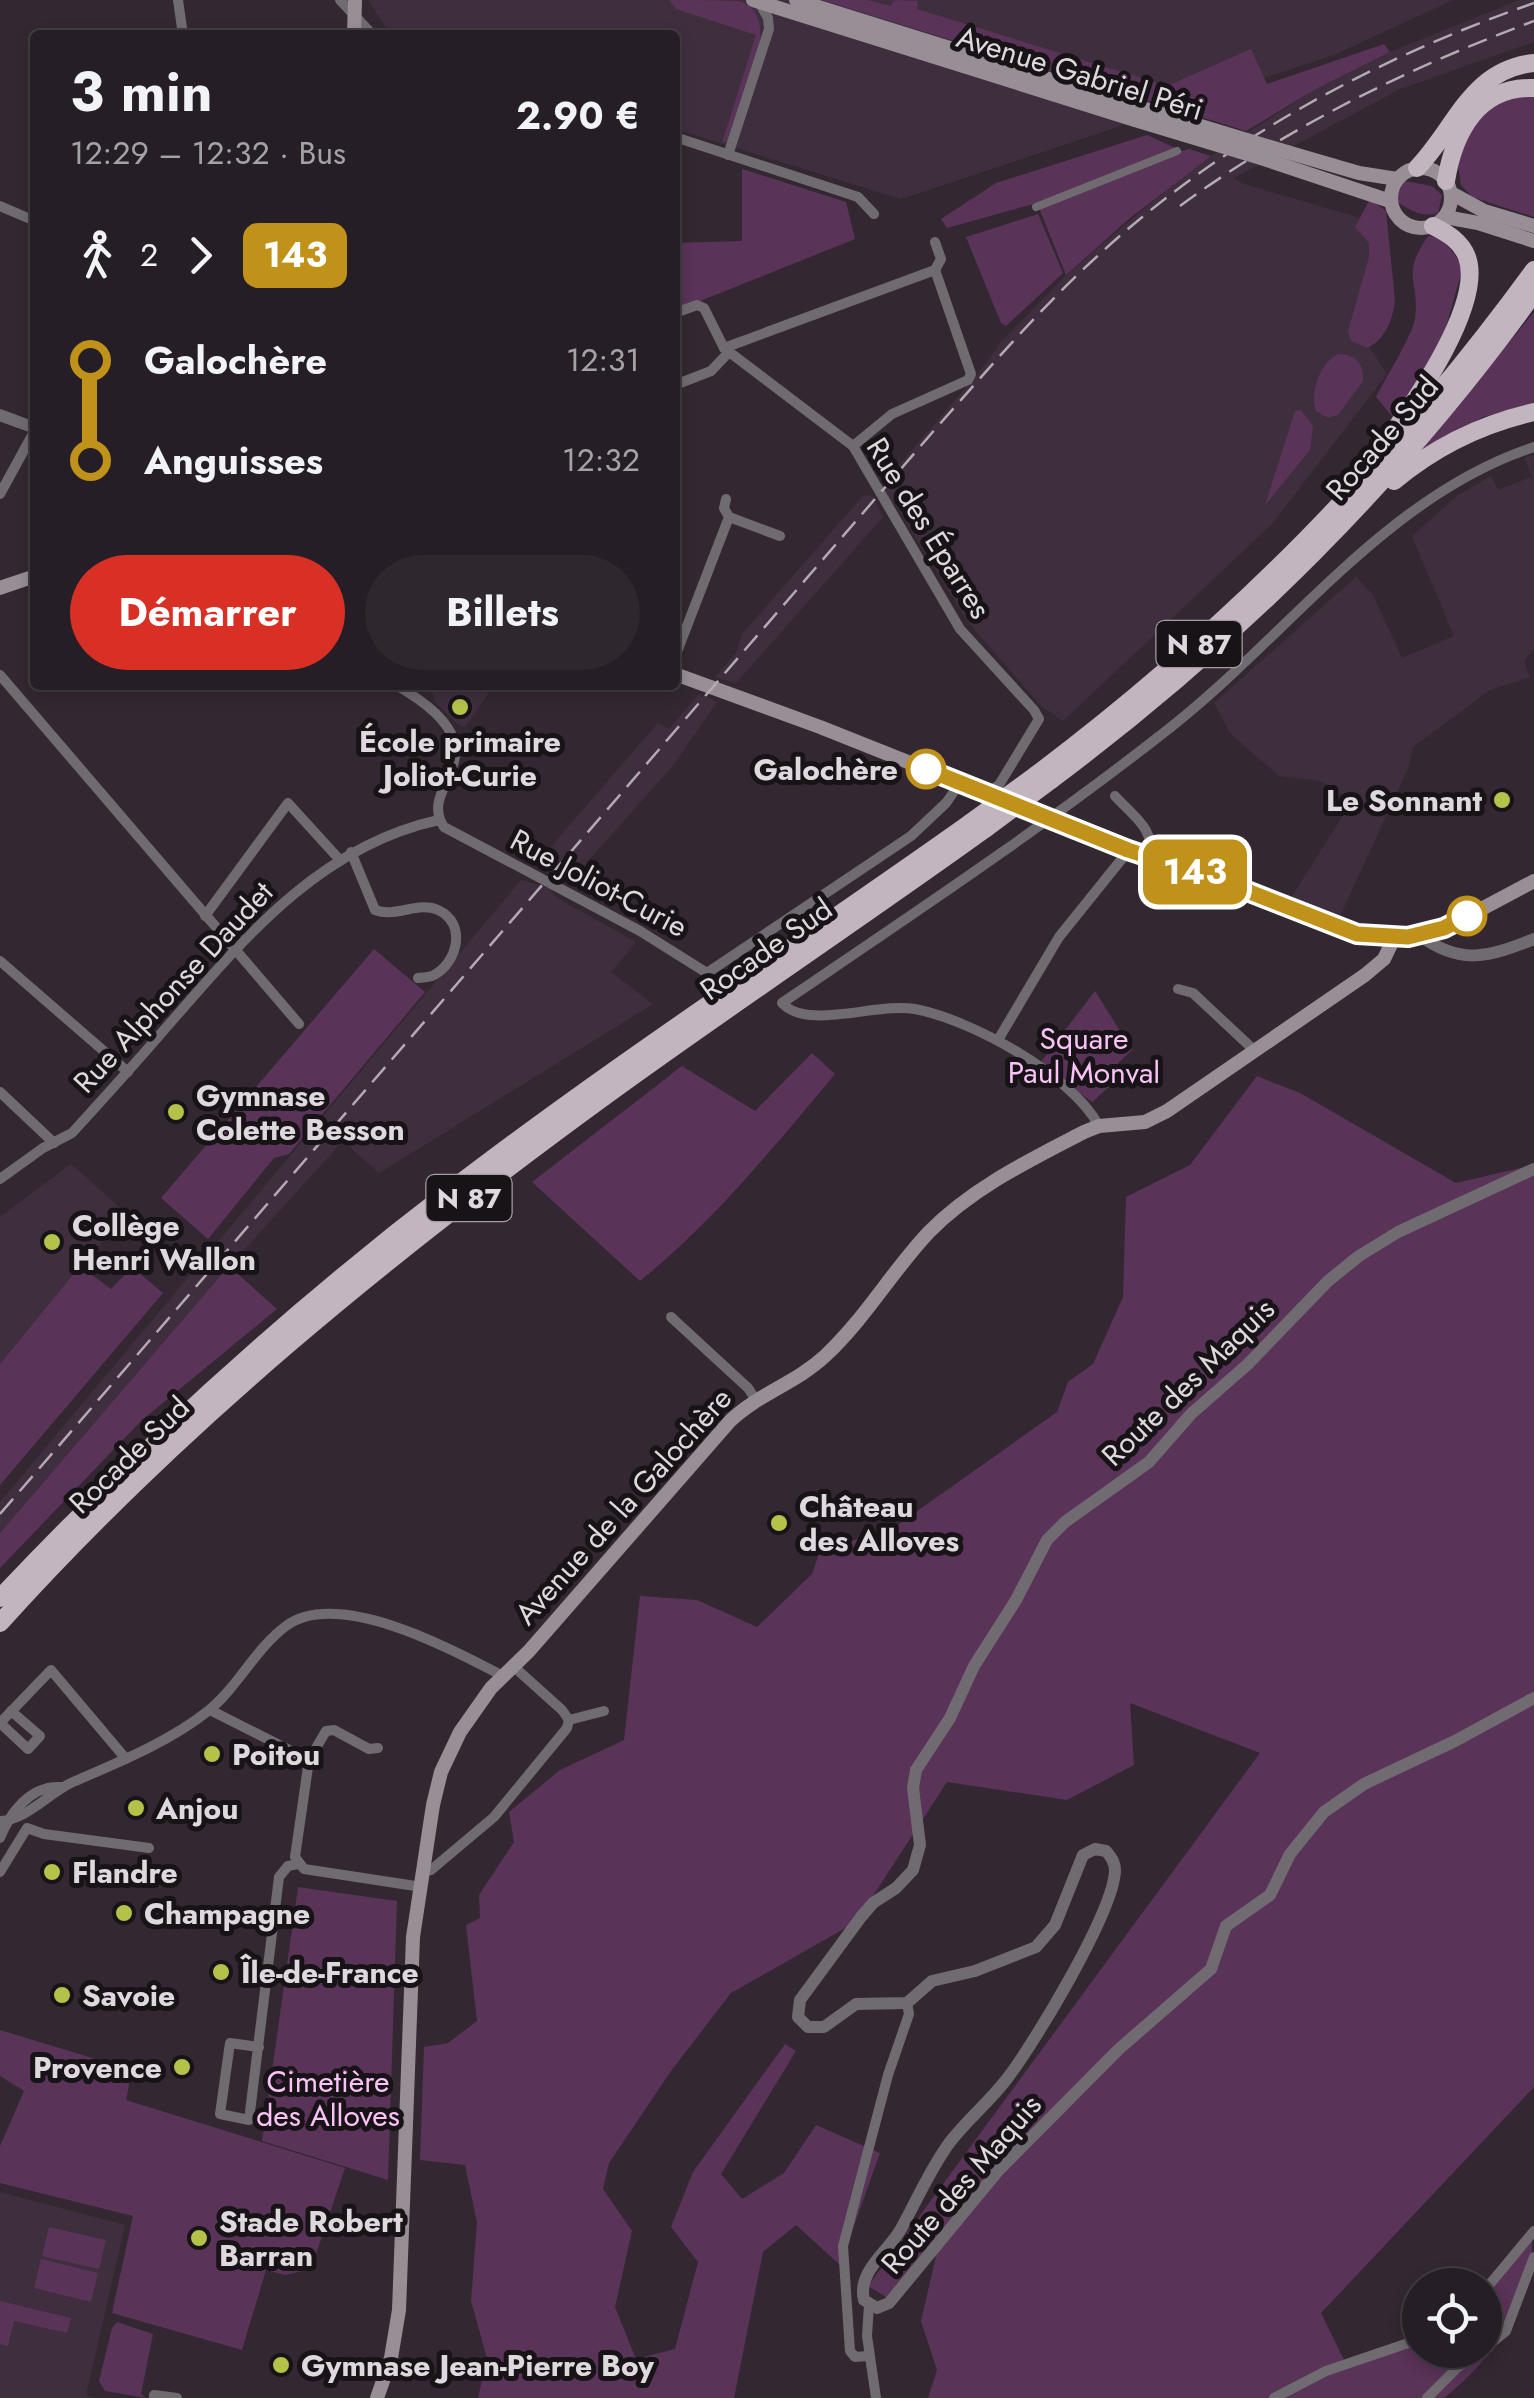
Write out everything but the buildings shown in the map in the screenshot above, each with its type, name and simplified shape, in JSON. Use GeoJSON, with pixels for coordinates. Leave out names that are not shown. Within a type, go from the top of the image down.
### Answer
{"type":"FeatureCollection","features":[{"type":"Feature","properties":{"kind":"highway"},"geometry":{"type":"LineString","coordinates":[[1417,168],[1486,80],[1508,68],[1534,63]]}},
{"type":"Feature","properties":{"kind":"highway"},"geometry":{"type":"LineString","coordinates":[[1448,187],[1454,144],[1470,116],[1498,94],[1534,88]]}},
{"type":"Feature","properties":{"kind":"highway"},"geometry":{"type":"LineString","coordinates":[[1349,498],[1428,382],[1448,344],[1466,293],[1470,274],[1465,252],[1439,222]]}},
{"type":"Feature","properties":{"kind":"highway","name":"Rocade Sud"},"geometry":{"type":"LineString","coordinates":[[1043,778],[1254,594],[1349,498],[1440,394],[1534,270]]}},
{"type":"Feature","properties":{"kind":"highway","name":"Rocade Sud"},"geometry":{"type":"LineString","coordinates":[[0,1623],[180,1442],[404,1248],[1043,778],[1122,726],[1230,634],[1344,523],[1450,403],[1534,293]]}},
{"type":"Feature","properties":{"kind":"highway"},"geometry":{"type":"LineString","coordinates":[[1344,523],[1436,450],[1476,430],[1534,412]]}},
{"type":"Feature","properties":{"kind":"highway","name":"Rocade Sud"},"geometry":{"type":"LineString","coordinates":[[0,1598],[173,1426],[390,1238],[602,1080],[977,826]]}},
{"type":"Feature","properties":{"kind":"main road","name":"Avenue Gabriel Péri"},"geometry":{"type":"LineString","coordinates":[[756,1],[794,6],[1359,173],[1397,179]]}},
{"type":"Feature","properties":{"kind":"main road","name":"Avenue Gabriel Péri"},"geometry":{"type":"LineString","coordinates":[[794,6],[1136,120],[1334,179],[1390,201]]}},
{"type":"Feature","properties":{"kind":"main road"},"geometry":{"type":"LineString","coordinates":[[1534,226],[1484,211],[1448,187],[1436,172],[1417,168],[1397,179],[1390,201],[1404,224],[1420,229],[1439,222],[1478,223],[1534,241]]}},
{"type":"Feature","properties":{"kind":"main road"},"geometry":{"type":"LineString","coordinates":[[1439,222],[1449,210],[1448,187]]}},
{"type":"Feature","properties":{"kind":"main road"},"geometry":{"type":"LineString","coordinates":[[0,588],[30,578]]}},
{"type":"Feature","properties":{"kind":"main road"},"geometry":{"type":"LineString","coordinates":[[680,676],[1128,850],[1365,936],[1394,938],[1444,928],[1534,881]]}},
{"type":"Feature","properties":{"kind":"main road"},"geometry":{"type":"LineString","coordinates":[[1365,936],[1376,951],[1375,967]]}},
{"type":"Feature","properties":{"kind":"main road","name":"Avenue de la Galochère"},"geometry":{"type":"LineString","coordinates":[[377,2398],[391,2358],[399,2310],[412,1958],[431,1816],[441,1772],[466,1723],[507,1670],[585,1588],[730,1420],[825,1356],[866,1313],[923,1239],[950,1214],[997,1180],[1099,1126],[1137,1124],[1155,1118],[1375,967],[1384,959],[1394,938]]}},
{"type":"Feature","properties":{"kind":"street"},"geometry":{"type":"LineString","coordinates":[[178,0],[182,30]]}},
{"type":"Feature","properties":{"kind":"street"},"geometry":{"type":"LineString","coordinates":[[340,0],[355,6],[369,30]]}},
{"type":"Feature","properties":{"kind":"street"},"geometry":{"type":"LineString","coordinates":[[728,155],[769,29],[768,18],[756,1]]}},
{"type":"Feature","properties":{"kind":"street"},"geometry":{"type":"LineString","coordinates":[[769,29],[794,6]]}},
{"type":"Feature","properties":{"kind":"street"},"geometry":{"type":"LineString","coordinates":[[680,139],[858,198],[874,214]]}},
{"type":"Feature","properties":{"kind":"street"},"geometry":{"type":"LineString","coordinates":[[1036,207],[1176,152]]}},
{"type":"Feature","properties":{"kind":"street"},"geometry":{"type":"LineString","coordinates":[[0,206],[30,219]]}},
{"type":"Feature","properties":{"kind":"street"},"geometry":{"type":"LineString","coordinates":[[680,383],[711,372],[727,350],[935,270],[941,258],[935,242]]}},
{"type":"Feature","properties":{"kind":"street"},"geometry":{"type":"LineString","coordinates":[[853,446],[892,414],[968,380],[971,374],[935,270]]}},
{"type":"Feature","properties":{"kind":"street","name":"Rue des Éparres"},"geometry":{"type":"LineString","coordinates":[[680,311],[697,305],[704,308],[727,350],[853,446],[960,629],[1039,720],[1000,785],[987,793]]}},
{"type":"Feature","properties":{"kind":"street"},"geometry":{"type":"LineString","coordinates":[[0,415],[30,427]]}},
{"type":"Feature","properties":{"kind":"street"},"geometry":{"type":"LineString","coordinates":[[0,494],[30,438]]}},
{"type":"Feature","properties":{"kind":"street"},"geometry":{"type":"LineString","coordinates":[[1099,1126],[1070,1091],[998,1040],[962,1023],[914,1009],[886,1006],[820,1016],[793,1013],[782,1003],[1050,817],[1174,725],[1417,506],[1478,470],[1534,447]]}},
{"type":"Feature","properties":{"kind":"street"},"geometry":{"type":"LineString","coordinates":[[726,500],[725,513],[729,517],[780,536]]}},
{"type":"Feature","properties":{"kind":"street"},"geometry":{"type":"LineString","coordinates":[[680,644],[729,517]]}},
{"type":"Feature","properties":{"kind":"street"},"geometry":{"type":"LineString","coordinates":[[0,675],[300,1024]]}},
{"type":"Feature","properties":{"kind":"street"},"geometry":{"type":"LineString","coordinates":[[404,690],[439,713],[454,737],[454,763],[440,804],[440,820]]}},
{"type":"Feature","properties":{"kind":"street","name":"Rue Joliot-Curie"},"geometry":{"type":"LineString","coordinates":[[440,820],[455,834],[640,931],[707,973],[911,836],[946,803],[960,782]]}},
{"type":"Feature","properties":{"kind":"street"},"geometry":{"type":"LineString","coordinates":[[1116,796],[1150,835],[1148,857]]}},
{"type":"Feature","properties":{"kind":"street"},"geometry":{"type":"LineString","coordinates":[[204,916],[288,803],[339,859]]}},
{"type":"Feature","properties":{"kind":"street","name":"Rue Alphonse Daudet"},"geometry":{"type":"LineString","coordinates":[[0,1179],[72,1133],[234,950],[301,886],[339,859],[390,833],[440,820]]}},
{"type":"Feature","properties":{"kind":"street"},"geometry":{"type":"LineString","coordinates":[[998,1040],[1059,936],[1128,850]]}},
{"type":"Feature","properties":{"kind":"street"},"geometry":{"type":"LineString","coordinates":[[351,852],[375,910],[395,913],[433,908],[450,918],[456,927],[452,956],[434,975],[418,978]]}},
{"type":"Feature","properties":{"kind":"street"},"geometry":{"type":"LineString","coordinates":[[1444,928],[1453,953]]}},
{"type":"Feature","properties":{"kind":"street"},"geometry":{"type":"LineString","coordinates":[[1419,935],[1464,956],[1491,954],[1534,939]]}},
{"type":"Feature","properties":{"kind":"street"},"geometry":{"type":"LineString","coordinates":[[0,961],[128,1072]]}},
{"type":"Feature","properties":{"kind":"street"},"geometry":{"type":"LineString","coordinates":[[1178,989],[1193,993],[1255,1052]]}},
{"type":"Feature","properties":{"kind":"street"},"geometry":{"type":"LineString","coordinates":[[0,1092],[54,1142]]}},
{"type":"Feature","properties":{"kind":"street","name":"Route des Maquis"},"geometry":{"type":"LineString","coordinates":[[1534,1169],[1398,1232],[1358,1256],[1328,1282],[1248,1364],[1191,1414],[1150,1462],[1082,1510],[1048,1540],[974,1666],[950,1718],[916,1770],[913,1788],[920,1846],[913,1870],[896,1888],[873,1903],[800,2000],[797,2009],[803,2024],[813,2029],[824,2027],[856,2004],[907,2003],[932,1981],[976,1971],[1036,1947],[1055,1925],[1083,1855],[1095,1849],[1108,1853],[1115,1870],[1112,1886],[1074,1968],[1020,2061],[950,2142],[895,2238],[864,2278],[862,2293],[869,2306],[877,2308],[889,2303],[998,2171],[1119,2050],[1211,1969],[1226,1926],[1270,1894],[1290,1854],[1324,1812],[1354,1790],[1534,1698]]}},
{"type":"Feature","properties":{"kind":"street"},"geometry":{"type":"LineString","coordinates":[[670,1317],[748,1388],[756,1400]]}},
{"type":"Feature","properties":{"kind":"street"},"geometry":{"type":"LineString","coordinates":[[0,1838],[4,1821],[26,1800],[126,1759],[210,1710],[285,1627],[316,1613],[354,1617],[408,1633],[507,1670]]}},
{"type":"Feature","properties":{"kind":"street"},"geometry":{"type":"LineString","coordinates":[[11,1711],[40,1736],[28,1749],[0,1723],[11,1711],[51,1670],[126,1759]]}},
{"type":"Feature","properties":{"kind":"street","name":"Avenue de la Galochère"},"geometry":{"type":"LineString","coordinates":[[507,1670],[562,1710],[568,1720]]}},
{"type":"Feature","properties":{"kind":"street"},"geometry":{"type":"LineString","coordinates":[[210,1710],[309,1760]]}},
{"type":"Feature","properties":{"kind":"street"},"geometry":{"type":"LineString","coordinates":[[425,1871],[494,1817],[567,1728],[568,1720],[604,1711]]}},
{"type":"Feature","properties":{"kind":"street"},"geometry":{"type":"LineString","coordinates":[[298,1864],[296,1848],[309,1760],[326,1732],[334,1730],[370,1748],[378,1748]]}},
{"type":"Feature","properties":{"kind":"street"},"geometry":{"type":"LineString","coordinates":[[0,1872],[27,1828],[44,1834],[148,1848]]}},
{"type":"Feature","properties":{"kind":"street"},"geometry":{"type":"LineString","coordinates":[[259,2046],[230,2043],[220,2114],[249,2120],[259,2046],[279,1876],[288,1866],[298,1864],[313,1872],[422,1887]]}},
{"type":"Feature","properties":{"kind":"street"},"geometry":{"type":"LineString","coordinates":[[868,2356],[855,2357],[850,2350],[843,2246],[888,2075],[910,2014],[907,2003]]}},
{"type":"Feature","properties":{"kind":"street"},"geometry":{"type":"LineString","coordinates":[[1502,2270],[1534,2231]]}},
{"type":"Feature","properties":{"kind":"street"},"geometry":{"type":"LineString","coordinates":[[1502,2334],[1534,2257]]}},
{"type":"Feature","properties":{"kind":"street"},"geometry":{"type":"LineString","coordinates":[[869,2306],[868,2356],[876,2398]]}},
{"type":"Feature","properties":{"kind":"street"},"geometry":{"type":"LineString","coordinates":[[1274,2398],[1326,2371],[1402,2345]]}},
{"type":"Feature","properties":{"kind":"street"},"geometry":{"type":"LineString","coordinates":[[1427,2398],[1458,2368]]}},
{"type":"Feature","properties":{"kind":"street"},"geometry":{"type":"LineString","coordinates":[[154,2398],[177,2398]]}},
{"type":"Feature","properties":{"kind":"shaded area"},"geometry":{"type":"Polygon","coordinates":[[[368,0],[1453,0],[1336,54],[901,199],[680,131],[680,30],[388,30],[368,0]]]}},
{"type":"Feature","properties":{"kind":"shaded area"},"geometry":{"type":"Polygon","coordinates":[[[1519,0],[1534,0],[1534,42],[1400,89],[1234,178],[1367,220],[1379,239],[1358,330],[1387,374],[1272,524],[1063,721],[1040,705],[968,622],[894,503],[885,500],[878,489],[1001,342],[1066,275],[1173,184],[1316,89],[1390,52],[1519,0]]]}},
{"type":"Feature","properties":{"kind":"shaded area"},"geometry":{"type":"Polygon","coordinates":[[[1534,455],[1534,649],[1524,661],[1530,677],[1490,690],[1413,747],[1409,766],[1340,916],[1291,898],[1352,801],[1321,781],[1279,776],[1230,733],[1214,703],[1356,577],[1373,595],[1402,658],[1454,636],[1412,536],[1458,495],[1491,476],[1498,490],[1531,477],[1525,458],[1534,455]]]}},
{"type":"Feature","properties":{"kind":"shaded area"},"geometry":{"type":"Polygon","coordinates":[[[872,495],[883,517],[736,683],[715,677],[736,653],[742,634],[863,496],[872,495]]]}},
{"type":"Feature","properties":{"kind":"shaded area","name":"École primaire Joliot-Curie"},"geometry":{"type":"Polygon","coordinates":[[[426,690],[491,690],[465,727],[456,723],[434,700],[434,695],[426,690]]]}},
{"type":"Feature","properties":{"kind":"shaded area"},"geometry":{"type":"Polygon","coordinates":[[[699,694],[717,702],[672,767],[568,883],[535,865],[658,723],[669,729],[699,694]]]}},
{"type":"Feature","properties":{"kind":"shaded area"},"geometry":{"type":"Polygon","coordinates":[[[521,880],[549,888],[557,898],[636,942],[611,972],[653,1004],[379,1173],[343,1141],[234,1261],[0,1533],[0,1502],[521,880]]]}},
{"type":"Feature","properties":{"kind":"shaded area","name":"Collège Henri Wallon"},"geometry":{"type":"Polygon","coordinates":[[[71,1164],[128,1215],[80,1266],[0,1364],[0,1217],[71,1164]]]}},
{"type":"Feature","properties":{"kind":"shaded area"},"geometry":{"type":"Polygon","coordinates":[[[0,2192],[125,2225],[86,2395],[94,2398],[0,2398],[0,2192]]]}},
{"type":"Feature","properties":{"kind":"green space"},"geometry":{"type":"Polygon","coordinates":[[[669,0],[739,1],[753,10],[760,24],[756,64],[728,141],[722,143],[756,35],[676,9],[669,0]]]}},
{"type":"Feature","properties":{"kind":"green space"},"geometry":{"type":"Polygon","coordinates":[[[822,0],[867,0],[891,6],[894,0],[918,1],[917,9],[1167,86],[1251,49],[1267,84],[1384,44],[1390,52],[1316,89],[1246,131],[822,0]]]}},
{"type":"Feature","properties":{"kind":"green space"},"geometry":{"type":"Polygon","coordinates":[[[1534,93],[1534,217],[1472,197],[1461,185],[1458,165],[1464,135],[1505,95],[1534,93]]]}},
{"type":"Feature","properties":{"kind":"green space"},"geometry":{"type":"Polygon","coordinates":[[[1147,135],[1182,151],[1189,149],[1211,156],[1130,218],[1066,275],[1037,203],[947,228],[941,219],[996,183],[1147,135]]]}},
{"type":"Feature","properties":{"kind":"green space"},"geometry":{"type":"Polygon","coordinates":[[[742,169],[846,202],[855,239],[680,309],[680,243],[742,241],[742,169]]]}},
{"type":"Feature","properties":{"kind":"green space"},"geometry":{"type":"Polygon","coordinates":[[[1405,181],[1432,186],[1442,195],[1438,213],[1421,214],[1397,202],[1405,181]]]}},
{"type":"Feature","properties":{"kind":"green space"},"geometry":{"type":"Polygon","coordinates":[[[1370,199],[1386,211],[1395,301],[1387,328],[1367,348],[1351,341],[1348,331],[1369,257],[1369,243],[1355,227],[1370,199]]]}},
{"type":"Feature","properties":{"kind":"green space"},"geometry":{"type":"Polygon","coordinates":[[[1038,214],[1063,273],[1006,326],[1001,323],[966,237],[1038,214]]]}},
{"type":"Feature","properties":{"kind":"green space"},"geometry":{"type":"Polygon","coordinates":[[[1428,236],[1442,238],[1463,266],[1440,349],[1392,416],[1376,397],[1413,326],[1413,270],[1428,236]]]}},
{"type":"Feature","properties":{"kind":"green space"},"geometry":{"type":"Polygon","coordinates":[[[1534,312],[1534,404],[1483,417],[1421,455],[1417,453],[1534,312]]]}},
{"type":"Feature","properties":{"kind":"green space"},"geometry":{"type":"Polygon","coordinates":[[[1339,354],[1358,362],[1363,381],[1338,415],[1328,418],[1316,411],[1315,387],[1327,363],[1339,354]]]}},
{"type":"Feature","properties":{"kind":"green space"},"geometry":{"type":"Polygon","coordinates":[[[1301,410],[1313,426],[1310,450],[1265,505],[1295,411],[1301,410]]]}},
{"type":"Feature","properties":{"kind":"green space"},"geometry":{"type":"Polygon","coordinates":[[[374,949],[425,992],[289,1154],[274,1158],[208,1239],[161,1198],[374,949]]]}},
{"type":"Feature","properties":{"kind":"green space","name":"Square Paul Monval"},"geometry":{"type":"Polygon","coordinates":[[[1095,991],[1132,1050],[1112,1069],[1119,1078],[1092,1102],[1040,1063],[1095,991]]]}},
{"type":"Feature","properties":{"kind":"green space"},"geometry":{"type":"Polygon","coordinates":[[[812,1053],[835,1074],[718,1208],[640,1281],[532,1182],[682,1066],[755,1111],[812,1053]]]}},
{"type":"Feature","properties":{"kind":"green space"},"geometry":{"type":"Polygon","coordinates":[[[1257,1076],[1300,1093],[1456,1183],[1534,1165],[1534,2087],[1321,2313],[1344,2360],[1402,2342],[1402,2368],[1476,2368],[1444,2398],[928,2398],[937,2370],[921,2321],[939,2243],[886,2297],[868,2286],[1260,1753],[1130,1703],[1134,1765],[1067,1800],[947,1782],[856,1922],[731,1993],[671,2071],[609,2163],[603,2189],[632,2231],[615,2307],[636,2359],[675,2349],[698,2262],[671,2227],[693,2172],[785,2044],[796,2051],[721,2174],[742,2199],[784,2173],[816,2125],[880,2153],[840,2265],[796,2225],[763,2252],[734,2398],[478,2398],[487,2358],[471,2301],[477,2222],[465,2165],[420,2160],[424,2047],[448,2043],[477,2021],[466,1925],[480,1918],[479,1895],[514,1842],[509,1812],[560,1770],[624,1740],[640,1596],[697,1600],[757,1627],[812,1574],[822,1545],[882,1536],[1057,1412],[1068,1382],[1093,1364],[1123,1297],[1126,1197],[1190,1165],[1257,1076]]]}},
{"type":"Feature","properties":{"kind":"green space"},"geometry":{"type":"Polygon","coordinates":[[[80,1266],[111,1289],[132,1267],[163,1293],[0,1485],[0,1364],[80,1266]]]}},
{"type":"Feature","properties":{"kind":"green space"},"geometry":{"type":"Polygon","coordinates":[[[229,1266],[277,1309],[141,1421],[0,1568],[0,1533],[229,1266]]]}},
{"type":"Feature","properties":{"kind":"green space","name":"Cimetière des Alloves"},"geometry":{"type":"Polygon","coordinates":[[[298,1887],[397,1901],[388,2180],[262,2141],[298,1887]]]}},
{"type":"Feature","properties":{"kind":"green space"},"geometry":{"type":"Polygon","coordinates":[[[0,2030],[132,2070],[126,2100],[345,2168],[311,2269],[285,2275],[266,2270],[242,2350],[112,2313],[133,2216],[0,2183],[0,2146],[24,2091],[0,2076],[0,2030]]]}},
{"type":"Feature","properties":{"kind":"green space"},"geometry":{"type":"Polygon","coordinates":[[[49,2227],[106,2240],[99,2269],[42,2256],[49,2227]]]}},
{"type":"Feature","properties":{"kind":"green space"},"geometry":{"type":"Polygon","coordinates":[[[1532,2238],[1526,2285],[1502,2335],[1502,2270],[1532,2238]]]}},
{"type":"Feature","properties":{"kind":"green space"},"geometry":{"type":"Polygon","coordinates":[[[41,2259],[98,2273],[91,2302],[34,2288],[41,2259]]]}},
{"type":"Feature","properties":{"kind":"green space"},"geometry":{"type":"Polygon","coordinates":[[[0,2301],[71,2318],[67,2333],[14,2321],[8,2346],[0,2344],[0,2301]]]}},
{"type":"Feature","properties":{"kind":"green space"},"geometry":{"type":"Polygon","coordinates":[[[117,2322],[153,2334],[141,2394],[146,2398],[105,2391],[99,2381],[112,2328],[117,2322]]]}},
{"type":"Feature","properties":{"kind":"railway"},"geometry":{"type":"LineString","coordinates":[[0,1514],[931,434],[1070,282],[1191,179],[1299,109],[1414,51],[1534,3]]}},
{"type":"Feature","properties":{"kind":"railway"},"geometry":{"type":"LineString","coordinates":[[1180,206],[1263,150],[1350,101],[1534,21]]}},
{"type":"Feature","properties":{"kind":"bus line","name":"143"},"geometry":{"type":"LineString","coordinates":[[926,769],[1128,850],[1224,882],[1357,934],[1408,937],[1444,928],[1467,916]]}},
{"type":"Feature","properties":{"kind":"place","name":"École primaire Joliot-Curie"},"geometry":{"type":"Point","coordinates":[460,707]}},
{"type":"Feature","properties":{"kind":"place","name":"Galochère"},"geometry":{"type":"Point","coordinates":[926,769]}},
{"type":"Feature","properties":{"kind":"place","name":"Le Sonnant"},"geometry":{"type":"Point","coordinates":[1502,800]}},
{"type":"Feature","properties":{"kind":"place","name":"Gymnase Colette Besson"},"geometry":{"type":"Point","coordinates":[176,1112]}},
{"type":"Feature","properties":{"kind":"place","name":"Collège Henri Wallon"},"geometry":{"type":"Point","coordinates":[52,1242]}},
{"type":"Feature","properties":{"kind":"place","name":"Château des Alloves"},"geometry":{"type":"Point","coordinates":[779,1523]}},
{"type":"Feature","properties":{"kind":"place","name":"Poitou"},"geometry":{"type":"Point","coordinates":[212,1754]}},
{"type":"Feature","properties":{"kind":"place","name":"Anjou"},"geometry":{"type":"Point","coordinates":[136,1808]}},
{"type":"Feature","properties":{"kind":"place","name":"Flandre"},"geometry":{"type":"Point","coordinates":[52,1872]}},
{"type":"Feature","properties":{"kind":"place","name":"Champagne"},"geometry":{"type":"Point","coordinates":[124,1913]}},
{"type":"Feature","properties":{"kind":"place","name":"Île-de-France"},"geometry":{"type":"Point","coordinates":[221,1972]}},
{"type":"Feature","properties":{"kind":"place","name":"Savoie"},"geometry":{"type":"Point","coordinates":[62,1995]}},
{"type":"Feature","properties":{"kind":"place","name":"Provence"},"geometry":{"type":"Point","coordinates":[182,2067]}},
{"type":"Feature","properties":{"kind":"place","name":"Stade Robert Barran"},"geometry":{"type":"Point","coordinates":[199,2238]}},
{"type":"Feature","properties":{"kind":"place","name":"Gymnase Jean-Pierre Boy"},"geometry":{"type":"Point","coordinates":[281,2365]}}]}
